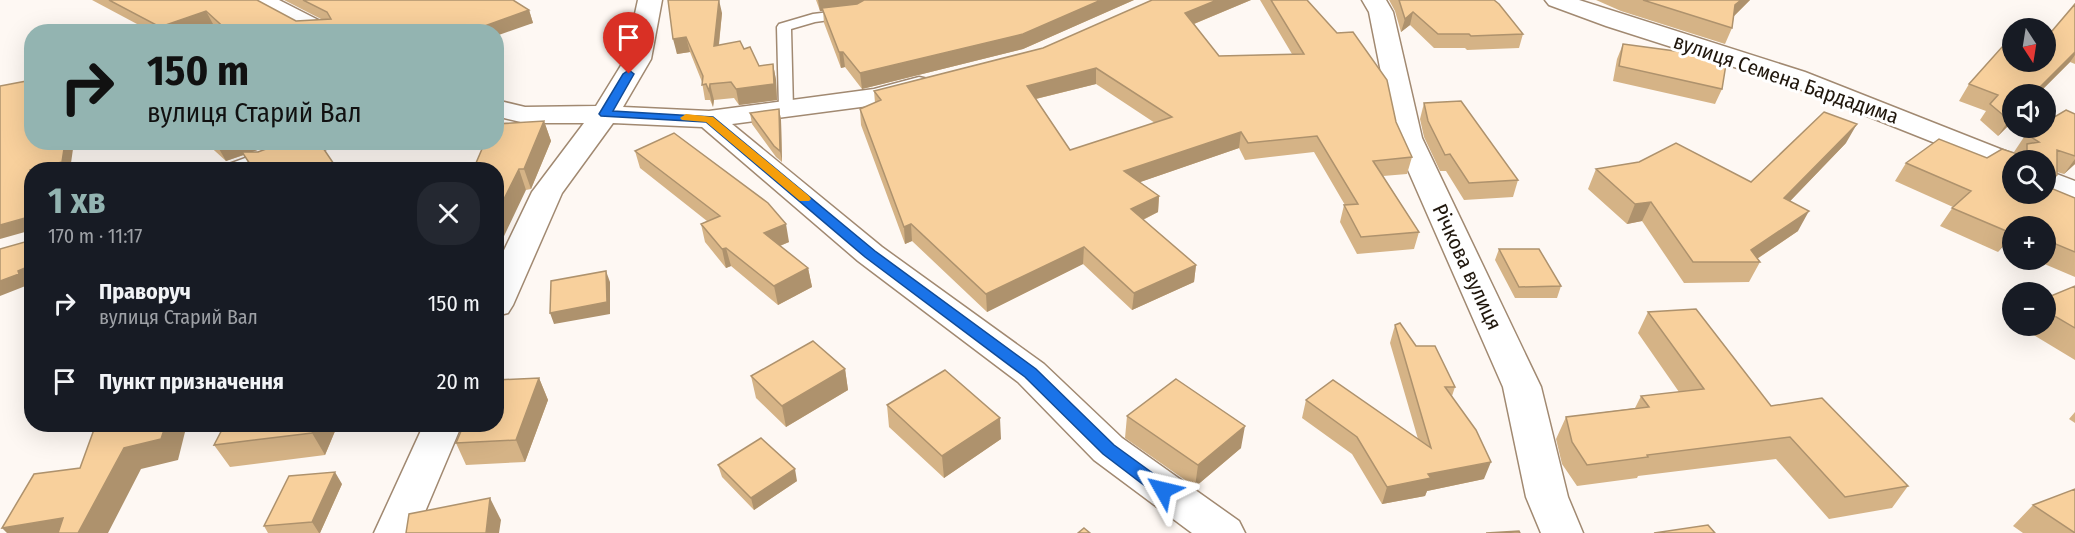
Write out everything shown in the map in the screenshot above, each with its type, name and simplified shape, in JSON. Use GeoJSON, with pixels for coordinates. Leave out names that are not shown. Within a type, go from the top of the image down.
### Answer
{"type":"FeatureCollection","features":[{"type":"Feature","properties":{"kind":"street"},"geometry":{"type":"LineString","coordinates":[[261,0],[308,24]]}},
{"type":"Feature","properties":{"kind":"street"},"geometry":{"type":"LineString","coordinates":[[504,285],[547,192],[605,114],[639,59],[650,0]]}},
{"type":"Feature","properties":{"kind":"street","name":"Річкова вулиця"},"geometry":{"type":"LineString","coordinates":[[1374,0],[1381,12],[1408,138],[1522,387],[1546,497],[1562,533]]}},
{"type":"Feature","properties":{"kind":"street","name":"вулиця Семена Бардадима"},"geometry":{"type":"LineString","coordinates":[[1557,0],[1615,21],[1796,78],[2002,160]]}},
{"type":"Feature","properties":{"kind":"street"},"geometry":{"type":"LineString","coordinates":[[504,110],[525,115],[605,114],[709,119],[876,97],[943,79]]}},
{"type":"Feature","properties":{"kind":"street"},"geometry":{"type":"LineString","coordinates":[[709,119],[870,254],[1031,373],[1108,449],[1224,533]]}},
{"type":"Feature","properties":{"kind":"street"},"geometry":{"type":"LineString","coordinates":[[262,162],[295,150]]}},
{"type":"Feature","properties":{"kind":"street"},"geometry":{"type":"LineString","coordinates":[[2056,184],[2075,193]]}},
{"type":"Feature","properties":{"kind":"street"},"geometry":{"type":"LineString","coordinates":[[395,533],[439,432]]}},
{"type":"Feature","properties":{"kind":"lane"},"geometry":{"type":"LineString","coordinates":[[786,109],[784,27],[813,18],[853,14],[860,10]]}},
{"type":"Feature","properties":{"kind":"building"},"geometry":{"type":"Polygon","coordinates":[[[109,0],[257,0],[296,21],[331,19],[327,12],[303,0],[513,0],[529,10],[490,24],[220,24],[206,11],[169,24],[154,24],[109,0]]]}},
{"type":"Feature","properties":{"kind":"building"},"geometry":{"type":"Polygon","coordinates":[[[668,0],[719,0],[714,46],[740,41],[744,49],[750,47],[759,66],[773,64],[774,84],[736,89],[731,82],[710,84],[709,91],[706,84],[702,85],[703,76],[686,37],[673,39],[668,0]]]}},
{"type":"Feature","properties":{"kind":"building"},"geometry":{"type":"Polygon","coordinates":[[[864,0],[1101,0],[1023,34],[860,73],[843,52],[839,52],[822,8],[857,4],[864,0]]]}},
{"type":"Feature","properties":{"kind":"building"},"geometry":{"type":"Polygon","coordinates":[[[1152,0],[1217,0],[1185,13],[1219,56],[1304,54],[1271,0],[1307,0],[1337,33],[1353,32],[1387,80],[1396,122],[1412,157],[1373,161],[1419,232],[1361,237],[1344,205],[1358,204],[1317,136],[1248,143],[1241,132],[1124,171],[1159,196],[1131,209],[1196,265],[1134,293],[1084,247],[986,294],[911,224],[904,227],[860,109],[881,100],[874,91],[1043,48],[1152,0]],[[1096,68],[1027,86],[1070,150],[1172,117],[1096,68]]]}},
{"type":"Feature","properties":{"kind":"building"},"geometry":{"type":"Polygon","coordinates":[[[1399,0],[1494,0],[1523,34],[1471,36],[1469,34],[1438,34],[1413,12],[1405,19],[1399,0]]]}},
{"type":"Feature","properties":{"kind":"building"},"geometry":{"type":"Polygon","coordinates":[[[1643,0],[1741,0],[1735,5],[1732,28],[1643,0]]]}},
{"type":"Feature","properties":{"kind":"building"},"geometry":{"type":"Polygon","coordinates":[[[2075,4],[2075,52],[2056,71],[2056,26],[2075,4]]]}},
{"type":"Feature","properties":{"kind":"building"},"geometry":{"type":"Polygon","coordinates":[[[1623,44],[1727,58],[1722,89],[1619,66],[1623,44]]]}},
{"type":"Feature","properties":{"kind":"building"},"geometry":{"type":"Polygon","coordinates":[[[2002,47],[2002,72],[2055,72],[2043,84],[2002,84],[2002,114],[1990,104],[1998,95],[1969,84],[2002,47]]]}},
{"type":"Feature","properties":{"kind":"building"},"geometry":{"type":"Polygon","coordinates":[[[24,82],[24,150],[64,150],[62,162],[24,162],[24,218],[0,225],[0,86],[24,82]]]}},
{"type":"Feature","properties":{"kind":"building"},"geometry":{"type":"Polygon","coordinates":[[[1461,101],[1518,180],[1469,183],[1450,154],[1445,155],[1428,121],[1424,103],[1461,101]]]}},
{"type":"Feature","properties":{"kind":"building"},"geometry":{"type":"Polygon","coordinates":[[[779,109],[780,151],[750,113],[779,109]]]}},
{"type":"Feature","properties":{"kind":"building"},"geometry":{"type":"Polygon","coordinates":[[[2066,110],[2075,114],[2075,156],[2057,150],[2056,176],[2056,150],[2027,150],[2027,144],[2039,142],[2032,138],[2056,138],[2056,116],[2066,110]]]}},
{"type":"Feature","properties":{"kind":"building"},"geometry":{"type":"Polygon","coordinates":[[[1824,112],[1857,124],[1784,198],[1809,211],[1751,250],[1760,262],[1693,262],[1651,202],[1635,204],[1596,169],[1639,162],[1676,143],[1751,182],[1824,112]]]}},
{"type":"Feature","properties":{"kind":"building"},"geometry":{"type":"Polygon","coordinates":[[[544,121],[524,169],[519,169],[504,199],[504,162],[476,162],[482,150],[504,150],[504,124],[544,121]]]}},
{"type":"Feature","properties":{"kind":"building"},"geometry":{"type":"Polygon","coordinates":[[[674,133],[768,203],[786,224],[764,233],[808,268],[774,286],[726,248],[722,249],[701,224],[720,216],[635,151],[674,133]]]}},
{"type":"Feature","properties":{"kind":"building"},"geometry":{"type":"Polygon","coordinates":[[[1939,139],[1987,158],[2002,149],[2005,150],[2002,150],[2002,204],[2056,204],[2056,190],[2075,198],[2075,252],[2056,244],[2056,216],[2002,216],[2002,229],[1952,208],[1971,191],[1906,163],[1939,139]]]}},
{"type":"Feature","properties":{"kind":"building"},"geometry":{"type":"Polygon","coordinates":[[[263,150],[324,150],[333,162],[249,162],[242,152],[263,150]]]}},
{"type":"Feature","properties":{"kind":"building"},"geometry":{"type":"Polygon","coordinates":[[[24,242],[24,268],[18,271],[19,274],[0,281],[0,249],[24,242]]]}},
{"type":"Feature","properties":{"kind":"building"},"geometry":{"type":"Polygon","coordinates":[[[1499,249],[1539,249],[1561,286],[1519,287],[1499,249]]]}},
{"type":"Feature","properties":{"kind":"building"},"geometry":{"type":"Polygon","coordinates":[[[606,271],[607,302],[550,313],[551,281],[606,271]]]}},
{"type":"Feature","properties":{"kind":"building"},"geometry":{"type":"Polygon","coordinates":[[[2075,286],[2075,328],[2056,317],[2056,294],[2075,286]]]}},
{"type":"Feature","properties":{"kind":"building"},"geometry":{"type":"Polygon","coordinates":[[[1696,309],[1771,406],[1822,398],[1908,486],[1845,497],[1790,437],[1587,465],[1572,442],[1566,417],[1649,407],[1641,396],[1704,389],[1648,312],[1696,309]]]}},
{"type":"Feature","properties":{"kind":"building"},"geometry":{"type":"Polygon","coordinates":[[[1400,323],[1416,346],[1435,346],[1455,387],[1445,387],[1476,430],[1491,462],[1428,474],[1431,478],[1387,487],[1357,437],[1306,400],[1333,380],[1431,448],[1395,325],[1400,323]]]}},
{"type":"Feature","properties":{"kind":"building"},"geometry":{"type":"Polygon","coordinates":[[[813,341],[845,369],[782,406],[751,376],[813,341]]]}},
{"type":"Feature","properties":{"kind":"building"},"geometry":{"type":"Polygon","coordinates":[[[945,370],[1000,418],[942,456],[887,405],[945,370]]]}},
{"type":"Feature","properties":{"kind":"building"},"geometry":{"type":"Polygon","coordinates":[[[539,378],[516,440],[456,443],[461,432],[504,432],[504,380],[539,378]]]}},
{"type":"Feature","properties":{"kind":"building"},"geometry":{"type":"Polygon","coordinates":[[[1176,379],[1245,426],[1198,465],[1127,416],[1176,379]]]}},
{"type":"Feature","properties":{"kind":"building"},"geometry":{"type":"Polygon","coordinates":[[[93,432],[163,432],[161,439],[124,448],[78,533],[58,533],[63,518],[2,528],[34,474],[80,468],[93,432]]]}},
{"type":"Feature","properties":{"kind":"building"},"geometry":{"type":"Polygon","coordinates":[[[221,432],[312,432],[312,433],[214,445],[221,432]]]}},
{"type":"Feature","properties":{"kind":"building"},"geometry":{"type":"Polygon","coordinates":[[[761,438],[795,469],[751,498],[718,465],[761,438]]]}},
{"type":"Feature","properties":{"kind":"building"},"geometry":{"type":"Polygon","coordinates":[[[335,472],[312,522],[264,526],[289,476],[335,472]]]}},
{"type":"Feature","properties":{"kind":"building"},"geometry":{"type":"Polygon","coordinates":[[[2075,489],[2075,533],[2033,505],[2075,489]]]}},
{"type":"Feature","properties":{"kind":"building"},"geometry":{"type":"Polygon","coordinates":[[[490,498],[486,533],[406,533],[409,514],[490,498]]]}},
{"type":"Feature","properties":{"kind":"building"},"geometry":{"type":"Polygon","coordinates":[[[1708,525],[1715,533],[1654,533],[1708,525]]]}},
{"type":"Feature","properties":{"kind":"building"},"geometry":{"type":"Polygon","coordinates":[[[1084,528],[1090,533],[1078,533],[1084,528]]]}},
{"type":"Feature","properties":{"kind":"building"},"geometry":{"type":"Polygon","coordinates":[[[1519,531],[1520,533],[1486,533],[1519,531]]]}},
{"type":"Feature","properties":{"kind":"slow traffic"},"geometry":{"type":"LineString","coordinates":[[686,118],[709,119],[804,199]]}},
{"type":"Feature","properties":{"kind":"route"},"geometry":{"type":"LineString","coordinates":[[629,74],[605,114],[709,119],[870,254],[1031,373],[1108,449],[1163,490]]}}]}
